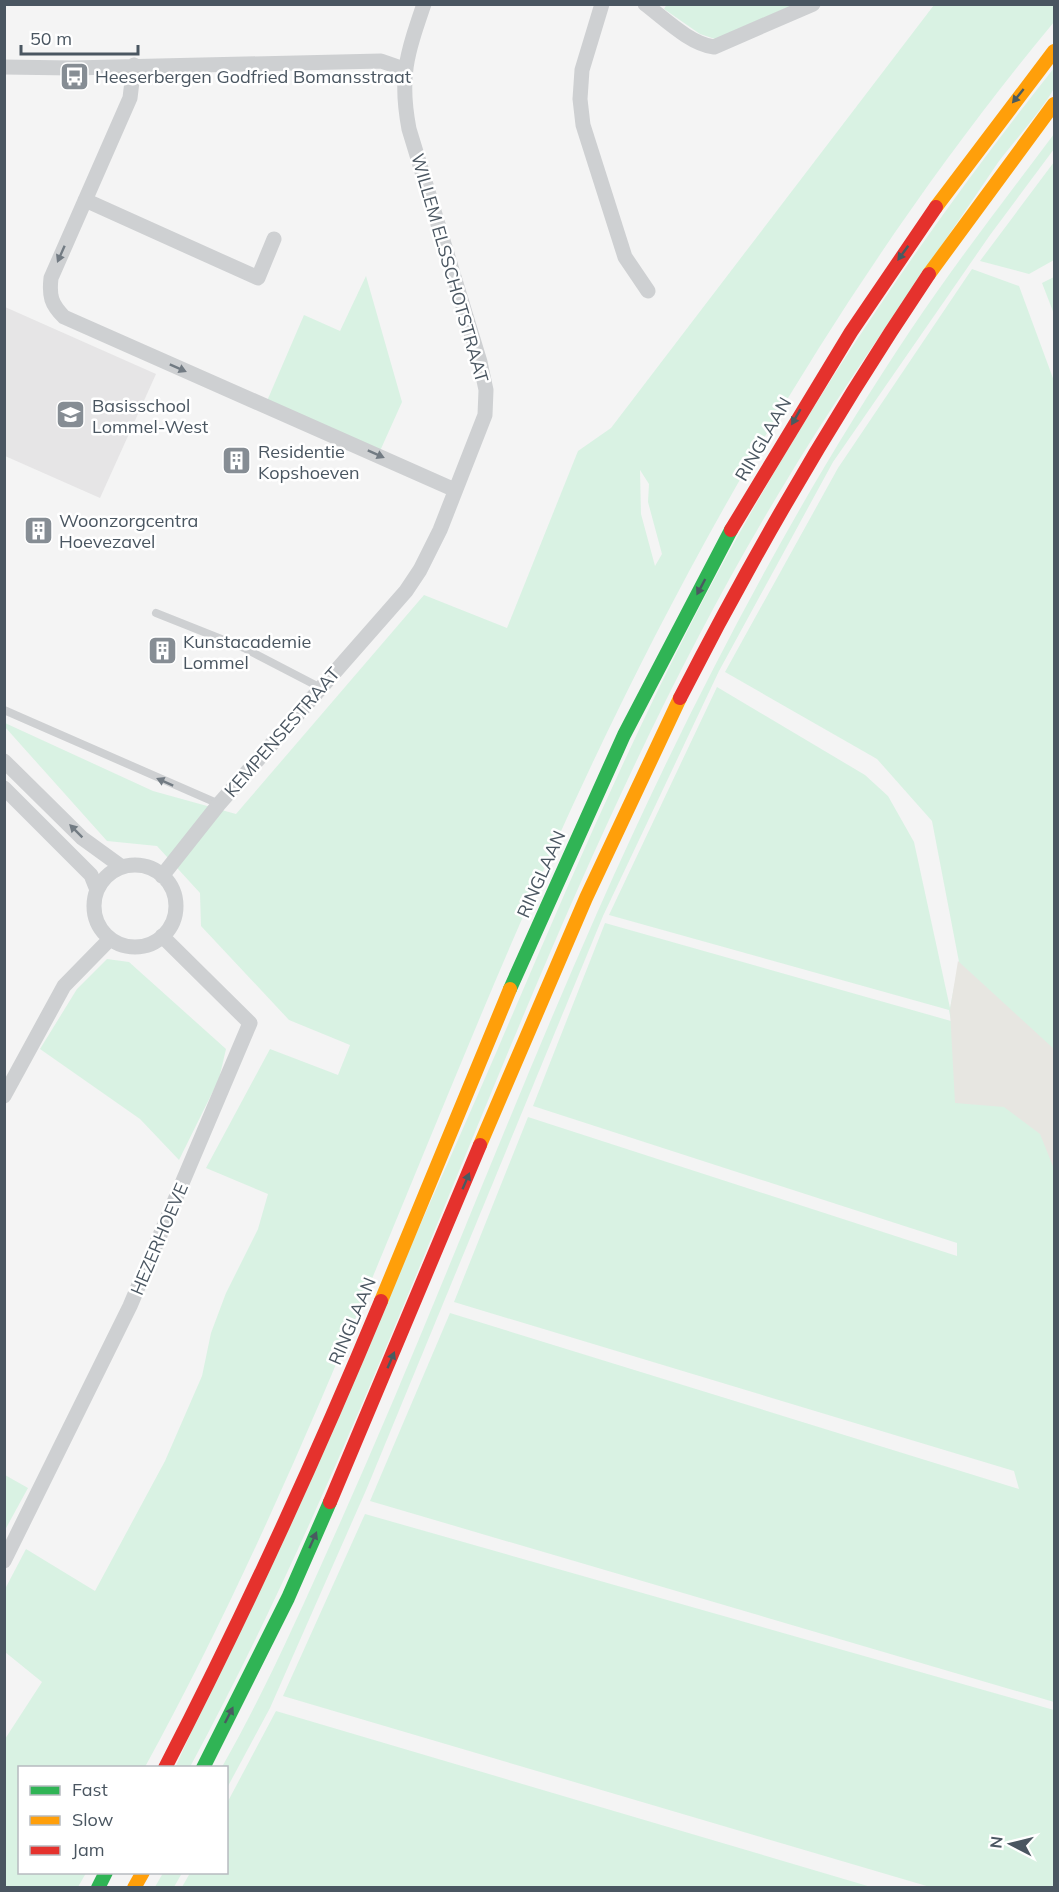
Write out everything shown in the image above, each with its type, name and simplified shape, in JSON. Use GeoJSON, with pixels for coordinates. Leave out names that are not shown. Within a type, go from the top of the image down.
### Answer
{"type":"FeatureCollection","features":[{"type":"Feature","properties":{"kind":"main road","name":"RINGLAAN"},"geometry":{"type":"LineString","coordinates":[[166,1766],[250,1598],[311,1465],[575,841],[644,694],[732,527],[813,389],[902,254],[1011,104],[1054,51]]}},
{"type":"Feature","properties":{"kind":"main road"},"geometry":{"type":"LineString","coordinates":[[202,1766],[297,1577],[564,948],[630,802],[695,668],[748,565],[823,436],[943,253],[1054,104]]}},
{"type":"Feature","properties":{"kind":"main road"},"geometry":{"type":"LineString","coordinates":[[134,1887],[142,1874]]}},
{"type":"Feature","properties":{"kind":"street","name":"WILLEM ELSSCHOTSTRAAT"},"geometry":{"type":"LineString","coordinates":[[406,591],[440,530],[485,415],[486,390],[480,362],[409,129],[403,99],[404,69],[424,4]]}},
{"type":"Feature","properties":{"kind":"street"},"geometry":{"type":"LineString","coordinates":[[602,4],[582,70],[580,99],[584,125],[625,257],[648,291]]}},
{"type":"Feature","properties":{"kind":"street"},"geometry":{"type":"LineString","coordinates":[[645,4],[704,46],[714,47],[813,4]]}},
{"type":"Feature","properties":{"kind":"street"},"geometry":{"type":"LineString","coordinates":[[4,67],[72,69],[134,65],[381,61],[404,69]]}},
{"type":"Feature","properties":{"kind":"street"},"geometry":{"type":"LineString","coordinates":[[134,65],[130,98],[51,278],[50,295],[53,307],[64,317],[455,490]]}},
{"type":"Feature","properties":{"kind":"street"},"geometry":{"type":"LineString","coordinates":[[85,200],[258,278],[274,239]]}},
{"type":"Feature","properties":{"kind":"street","name":"KEMPENSESTRAAT"},"geometry":{"type":"LineString","coordinates":[[162,876],[219,804],[406,591]]}},
{"type":"Feature","properties":{"kind":"street"},"geometry":{"type":"LineString","coordinates":[[4,761],[57,814],[105,857],[122,867]]}},
{"type":"Feature","properties":{"kind":"street"},"geometry":{"type":"LineString","coordinates":[[4,788],[91,875],[97,890]]}},
{"type":"Feature","properties":{"kind":"street"},"geometry":{"type":"LineString","coordinates":[[44,828],[57,814]]}},
{"type":"Feature","properties":{"kind":"street"},"geometry":{"type":"LineString","coordinates":[[143,866],[162,876],[174,895],[176,906],[169,928],[162,936],[142,946],[120,944],[110,939],[101,929],[95,916],[94,903],[97,890],[103,880],[122,867],[143,866]]}},
{"type":"Feature","properties":{"kind":"street","name":"HEZERHOEVE"},"geometry":{"type":"LineString","coordinates":[[4,1561],[130,1306],[249,1023],[162,936]]}},
{"type":"Feature","properties":{"kind":"street"},"geometry":{"type":"LineString","coordinates":[[4,1096],[8,1080],[64,986],[110,939]]}},
{"type":"Feature","properties":{"kind":"lane"},"geometry":{"type":"LineString","coordinates":[[156,613],[244,648],[321,688]]}},
{"type":"Feature","properties":{"kind":"lane"},"geometry":{"type":"LineString","coordinates":[[4,710],[219,804]]}},
{"type":"Feature","properties":{"kind":"shaded area","name":"Basisschool Lommel-West"},"geometry":{"type":"Polygon","coordinates":[[[5,307],[156,374],[100,498],[5,456],[5,307]]]}},
{"type":"Feature","properties":{"kind":"green space"},"geometry":{"type":"Polygon","coordinates":[[[667,4],[793,5],[715,39],[700,34],[664,9],[667,4]]]}},
{"type":"Feature","properties":{"kind":"green space"},"geometry":{"type":"Polygon","coordinates":[[[934,5],[1054,5],[1054,22],[979,117],[908,215],[840,316],[775,419],[714,525],[657,633],[552,851],[453,1082],[358,1314],[257,1543],[203,1656],[146,1766],[18,1766],[18,1874],[85,1874],[78,1887],[5,1887],[5,1739],[42,1682],[5,1652],[5,1589],[26,1549],[95,1591],[165,1461],[202,1376],[211,1333],[226,1293],[258,1229],[268,1194],[206,1168],[270,1049],[338,1075],[350,1045],[289,1020],[201,926],[200,893],[157,846],[107,841],[5,727],[5,723],[153,791],[236,814],[424,595],[507,628],[578,451],[611,428],[934,5]],[[640,470],[641,514],[655,566],[662,554],[648,502],[649,484],[640,470]]]}},
{"type":"Feature","properties":{"kind":"green space"},"geometry":{"type":"Polygon","coordinates":[[[1054,68],[1055,82],[1051,93],[997,164],[831,409],[779,493],[694,646],[617,803],[545,964],[342,1451],[269,1611],[191,1766],[176,1766],[419,1227],[593,829],[668,669],[774,472],[817,402],[907,265],[1054,68]]]}},
{"type":"Feature","properties":{"kind":"green space"},"geometry":{"type":"Polygon","coordinates":[[[1054,134],[1054,149],[990,235],[833,462],[719,671],[603,916],[367,1488],[270,1708],[228,1786],[228,1766],[223,1766],[266,1685],[366,1465],[563,991],[667,762],[742,613],[824,468],[912,328],[1054,134]]]}},
{"type":"Feature","properties":{"kind":"green space"},"geometry":{"type":"Polygon","coordinates":[[[1054,162],[1054,260],[1029,274],[980,261],[1054,162]]]}},
{"type":"Feature","properties":{"kind":"green space"},"geometry":{"type":"Polygon","coordinates":[[[972,269],[1019,286],[1054,381],[1054,1702],[370,1501],[450,1313],[1019,1489],[1014,1471],[454,1302],[528,1117],[957,1256],[957,1243],[533,1106],[605,923],[951,1021],[949,1010],[609,915],[717,687],[865,775],[888,796],[914,842],[950,1008],[959,962],[932,821],[877,759],[725,672],[838,468],[972,269]]]}},
{"type":"Feature","properties":{"kind":"green space"},"geometry":{"type":"Polygon","coordinates":[[[366,276],[402,402],[380,451],[267,401],[304,315],[340,331],[366,276]]]}},
{"type":"Feature","properties":{"kind":"green space"},"geometry":{"type":"Polygon","coordinates":[[[1054,277],[1054,314],[1042,283],[1054,277]]]}},
{"type":"Feature","properties":{"kind":"green space"},"geometry":{"type":"Polygon","coordinates":[[[107,959],[129,962],[226,1049],[219,1079],[179,1160],[140,1119],[40,1049],[77,989],[107,959]]]}},
{"type":"Feature","properties":{"kind":"green space"},"geometry":{"type":"Polygon","coordinates":[[[5,1475],[28,1488],[5,1530],[5,1475]]]}},
{"type":"Feature","properties":{"kind":"green space"},"geometry":{"type":"Polygon","coordinates":[[[365,1514],[1054,1710],[1054,1887],[930,1887],[283,1696],[365,1514]]]}},
{"type":"Feature","properties":{"kind":"green space"},"geometry":{"type":"Polygon","coordinates":[[[276,1711],[871,1887],[182,1887],[189,1874],[228,1874],[228,1801],[276,1711]]]}},
{"type":"Feature","properties":{"kind":"green space"},"geometry":{"type":"Polygon","coordinates":[[[162,1874],[181,1874],[174,1887],[155,1887],[162,1874]]]}},
{"type":"Feature","properties":{"kind":"sand"},"geometry":{"type":"Polygon","coordinates":[[[958,961],[1054,1049],[1054,1169],[1040,1134],[1004,1107],[955,1103],[950,1010],[958,961]]]}},
{"type":"Feature","properties":{"kind":"traffic: fast"},"geometry":{"type":"LineString","coordinates":[[510,989],[624,735],[731,530]]}},
{"type":"Feature","properties":{"kind":"traffic: fast"},"geometry":{"type":"LineString","coordinates":[[204,1766],[288,1598],[330,1502]]}},
{"type":"Feature","properties":{"kind":"traffic: fast"},"geometry":{"type":"LineString","coordinates":[[98,1888],[105,1874]]}},
{"type":"Feature","properties":{"kind":"traffic: slow"},"geometry":{"type":"LineString","coordinates":[[936,207],[1054,51]]}},
{"type":"Feature","properties":{"kind":"traffic: slow"},"geometry":{"type":"LineString","coordinates":[[929,274],[1054,104]]}},
{"type":"Feature","properties":{"kind":"traffic: slow"},"geometry":{"type":"LineString","coordinates":[[480,1145],[586,898],[680,698]]}},
{"type":"Feature","properties":{"kind":"traffic: slow"},"geometry":{"type":"LineString","coordinates":[[381,1301],[510,989]]}},
{"type":"Feature","properties":{"kind":"traffic: slow"},"geometry":{"type":"LineString","coordinates":[[134,1888],[142,1874]]}},
{"type":"Feature","properties":{"kind":"traffic: jam"},"geometry":{"type":"LineString","coordinates":[[731,530],[851,332],[936,207]]}},
{"type":"Feature","properties":{"kind":"traffic: jam"},"geometry":{"type":"LineString","coordinates":[[680,698],[798,482],[862,377],[929,274]]}},
{"type":"Feature","properties":{"kind":"traffic: jam"},"geometry":{"type":"LineString","coordinates":[[330,1502],[480,1145]]}},
{"type":"Feature","properties":{"kind":"traffic: jam"},"geometry":{"type":"LineString","coordinates":[[166,1766],[278,1537],[381,1301]]}},
{"type":"Feature","properties":{"kind":"place","name":"Heeserbergen Godfried Bomansstraat"},"geometry":{"type":"Point","coordinates":[74,76]}},
{"type":"Feature","properties":{"kind":"place","name":"Basisschool Lommel-West"},"geometry":{"type":"Point","coordinates":[71,415]}},
{"type":"Feature","properties":{"kind":"place","name":"Residentie Kopshoeven"},"geometry":{"type":"Point","coordinates":[237,461]}},
{"type":"Feature","properties":{"kind":"place","name":"Woonzorgcentra Hoevezavel"},"geometry":{"type":"Point","coordinates":[38,530]}},
{"type":"Feature","properties":{"kind":"place","name":"Kunstacademie Lommel"},"geometry":{"type":"Point","coordinates":[162,651]}}]}
